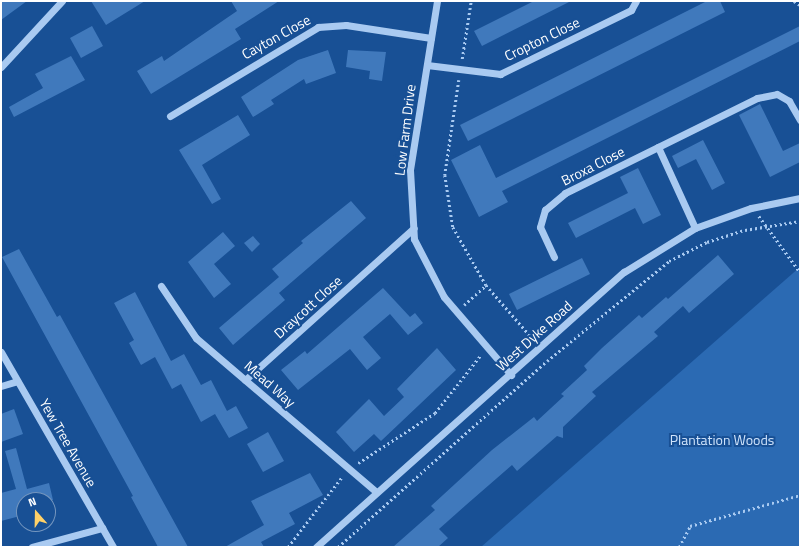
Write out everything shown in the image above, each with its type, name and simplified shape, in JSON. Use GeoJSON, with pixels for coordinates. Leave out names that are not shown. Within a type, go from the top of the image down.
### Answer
{"type":"FeatureCollection","features":[{"type":"Feature","properties":{"kind":"street"},"geometry":{"type":"LineString","coordinates":[[1,67],[62,1]]}},
{"type":"Feature","properties":{"kind":"street","name":"Low Farm Drive"},"geometry":{"type":"LineString","coordinates":[[437,1],[410,170],[414,239],[444,298],[510,375]]}},
{"type":"Feature","properties":{"kind":"street","name":"Cropton Close"},"geometry":{"type":"LineString","coordinates":[[427,65],[500,74],[631,10],[636,1]]}},
{"type":"Feature","properties":{"kind":"street","name":"Cayton Close"},"geometry":{"type":"LineString","coordinates":[[170,116],[318,27],[346,25],[432,38]]}},
{"type":"Feature","properties":{"kind":"street","name":"Broxa Close"},"geometry":{"type":"LineString","coordinates":[[554,257],[540,227],[545,210],[565,193],[764,97],[777,94],[789,101],[800,120]]}},
{"type":"Feature","properties":{"kind":"street"},"geometry":{"type":"LineString","coordinates":[[658,147],[695,228]]}},
{"type":"Feature","properties":{"kind":"street","name":"West Dyke Road"},"geometry":{"type":"LineString","coordinates":[[316,547],[624,272],[695,228],[751,208],[800,198]]}},
{"type":"Feature","properties":{"kind":"street","name":"Draycott Close"},"geometry":{"type":"LineString","coordinates":[[245,380],[387,254],[414,228]]}},
{"type":"Feature","properties":{"kind":"street","name":"Mead Way"},"geometry":{"type":"LineString","coordinates":[[161,286],[196,338],[376,492]]}},
{"type":"Feature","properties":{"kind":"street","name":"Yew Tree Avenue"},"geometry":{"type":"LineString","coordinates":[[1,352],[113,547]]}},
{"type":"Feature","properties":{"kind":"street"},"geometry":{"type":"LineString","coordinates":[[1,386],[17,381]]}},
{"type":"Feature","properties":{"kind":"street"},"geometry":{"type":"LineString","coordinates":[[32,547],[102,528]]}},
{"type":"Feature","properties":{"kind":"path"},"geometry":{"type":"LineString","coordinates":[[471,1],[445,175],[446,196],[453,227],[486,285],[541,347]]}},
{"type":"Feature","properties":{"kind":"path"},"geometry":{"type":"LineString","coordinates":[[794,1],[800,5]]}},
{"type":"Feature","properties":{"kind":"path"},"geometry":{"type":"LineString","coordinates":[[751,208],[770,228],[800,272]]}},
{"type":"Feature","properties":{"kind":"path"},"geometry":{"type":"LineString","coordinates":[[338,547],[547,360],[669,261],[708,242],[745,230],[770,228],[800,222]]}},
{"type":"Feature","properties":{"kind":"path"},"geometry":{"type":"LineString","coordinates":[[456,312],[486,285]]}},
{"type":"Feature","properties":{"kind":"path"},"geometry":{"type":"LineString","coordinates":[[288,547],[349,468],[435,413],[487,348]]}},
{"type":"Feature","properties":{"kind":"path"},"geometry":{"type":"LineString","coordinates":[[679,547],[690,526],[800,495]]}},
{"type":"Feature","properties":{"kind":"green space","name":"Plantation Woods"},"geometry":{"type":"Polygon","coordinates":[[[800,267],[800,547],[481,547],[800,267]]]}},
{"type":"Feature","properties":{"kind":"building"},"geometry":{"type":"Polygon","coordinates":[[[1,1],[27,1],[1,20],[1,1]]]}},
{"type":"Feature","properties":{"kind":"building"},"geometry":{"type":"Polygon","coordinates":[[[91,1],[145,1],[106,25],[91,1]]]}},
{"type":"Feature","properties":{"kind":"building"},"geometry":{"type":"Polygon","coordinates":[[[231,1],[279,1],[235,29],[241,39],[151,94],[137,71],[162,56],[164,61],[237,11],[231,1]]]}},
{"type":"Feature","properties":{"kind":"building"},"geometry":{"type":"Polygon","coordinates":[[[534,1],[571,1],[482,46],[474,31],[534,1]]]}},
{"type":"Feature","properties":{"kind":"building"},"geometry":{"type":"Polygon","coordinates":[[[707,1],[720,1],[725,12],[468,141],[460,125],[707,1]]]}},
{"type":"Feature","properties":{"kind":"building"},"geometry":{"type":"Polygon","coordinates":[[[92,26],[103,46],[81,58],[70,38],[92,26]]]}},
{"type":"Feature","properties":{"kind":"building"},"geometry":{"type":"Polygon","coordinates":[[[800,26],[800,41],[502,191],[508,202],[479,217],[451,160],[480,145],[496,178],[800,26]]]}},
{"type":"Feature","properties":{"kind":"building"},"geometry":{"type":"Polygon","coordinates":[[[328,50],[336,73],[306,84],[304,79],[271,100],[274,104],[253,117],[241,97],[298,60],[328,50]]]}},
{"type":"Feature","properties":{"kind":"building"},"geometry":{"type":"Polygon","coordinates":[[[348,50],[386,52],[382,81],[369,79],[370,71],[346,67],[348,50]]]}},
{"type":"Feature","properties":{"kind":"building"},"geometry":{"type":"Polygon","coordinates":[[[71,56],[85,80],[14,117],[9,107],[43,88],[35,74],[71,56]]]}},
{"type":"Feature","properties":{"kind":"building"},"geometry":{"type":"Polygon","coordinates":[[[760,104],[783,151],[800,143],[800,162],[770,177],[739,115],[760,104]]]}},
{"type":"Feature","properties":{"kind":"building"},"geometry":{"type":"Polygon","coordinates":[[[238,115],[250,135],[202,165],[221,199],[212,204],[179,150],[238,115]]]}},
{"type":"Feature","properties":{"kind":"building"},"geometry":{"type":"Polygon","coordinates":[[[703,140],[725,183],[712,190],[696,159],[678,168],[672,156],[703,140]]]}},
{"type":"Feature","properties":{"kind":"building"},"geometry":{"type":"Polygon","coordinates":[[[638,168],[661,215],[643,224],[635,208],[576,238],[568,223],[628,193],[620,177],[638,168]]]}},
{"type":"Feature","properties":{"kind":"building"},"geometry":{"type":"Polygon","coordinates":[[[351,201],[366,218],[279,293],[285,300],[233,345],[219,328],[279,277],[272,269],[303,243],[301,241],[351,201]]]}},
{"type":"Feature","properties":{"kind":"building"},"geometry":{"type":"Polygon","coordinates":[[[223,232],[235,246],[214,264],[231,284],[214,298],[188,262],[223,232]]]}},
{"type":"Feature","properties":{"kind":"building"},"geometry":{"type":"Polygon","coordinates":[[[253,236],[260,244],[252,252],[244,243],[253,236]]]}},
{"type":"Feature","properties":{"kind":"building"},"geometry":{"type":"Polygon","coordinates":[[[19,249],[57,317],[60,315],[188,547],[158,547],[131,497],[133,496],[2,257],[19,249]]]}},
{"type":"Feature","properties":{"kind":"building"},"geometry":{"type":"Polygon","coordinates":[[[718,255],[734,274],[689,313],[683,306],[654,332],[658,336],[592,392],[596,396],[563,427],[563,438],[557,436],[517,471],[512,465],[466,505],[439,529],[448,538],[438,547],[393,547],[435,510],[431,506],[492,450],[534,417],[537,421],[564,396],[561,394],[587,370],[584,366],[602,348],[639,315],[642,318],[666,297],[668,299],[718,255]]]}},
{"type":"Feature","properties":{"kind":"building"},"geometry":{"type":"Polygon","coordinates":[[[582,258],[590,274],[517,310],[509,294],[582,258]]]}},
{"type":"Feature","properties":{"kind":"building"},"geometry":{"type":"Polygon","coordinates":[[[383,288],[410,317],[415,313],[423,323],[408,335],[390,314],[363,337],[381,358],[367,370],[350,349],[298,390],[281,370],[305,351],[307,354],[383,288]]]}},
{"type":"Feature","properties":{"kind":"building"},"geometry":{"type":"Polygon","coordinates":[[[135,292],[171,361],[184,354],[201,385],[211,380],[227,411],[236,406],[248,428],[229,438],[215,414],[201,422],[181,384],[172,389],[155,357],[141,365],[129,343],[134,340],[114,303],[135,292]]]}},
{"type":"Feature","properties":{"kind":"building"},"geometry":{"type":"Polygon","coordinates":[[[437,348],[456,370],[381,441],[374,434],[354,452],[336,432],[369,399],[384,416],[404,397],[397,389],[437,348]]]}},
{"type":"Feature","properties":{"kind":"building"},"geometry":{"type":"Polygon","coordinates":[[[14,409],[23,434],[1,442],[1,414],[14,409]]]}},
{"type":"Feature","properties":{"kind":"building"},"geometry":{"type":"Polygon","coordinates":[[[268,432],[284,461],[263,472],[247,444],[268,432]]]}},
{"type":"Feature","properties":{"kind":"building"},"geometry":{"type":"Polygon","coordinates":[[[16,448],[27,489],[49,483],[51,492],[16,492],[16,517],[1,521],[1,493],[16,489],[5,451],[16,448]]]}},
{"type":"Feature","properties":{"kind":"building"},"geometry":{"type":"Polygon","coordinates":[[[310,473],[323,495],[289,513],[295,524],[261,542],[264,547],[225,547],[264,525],[251,501],[310,473]]]}}]}
